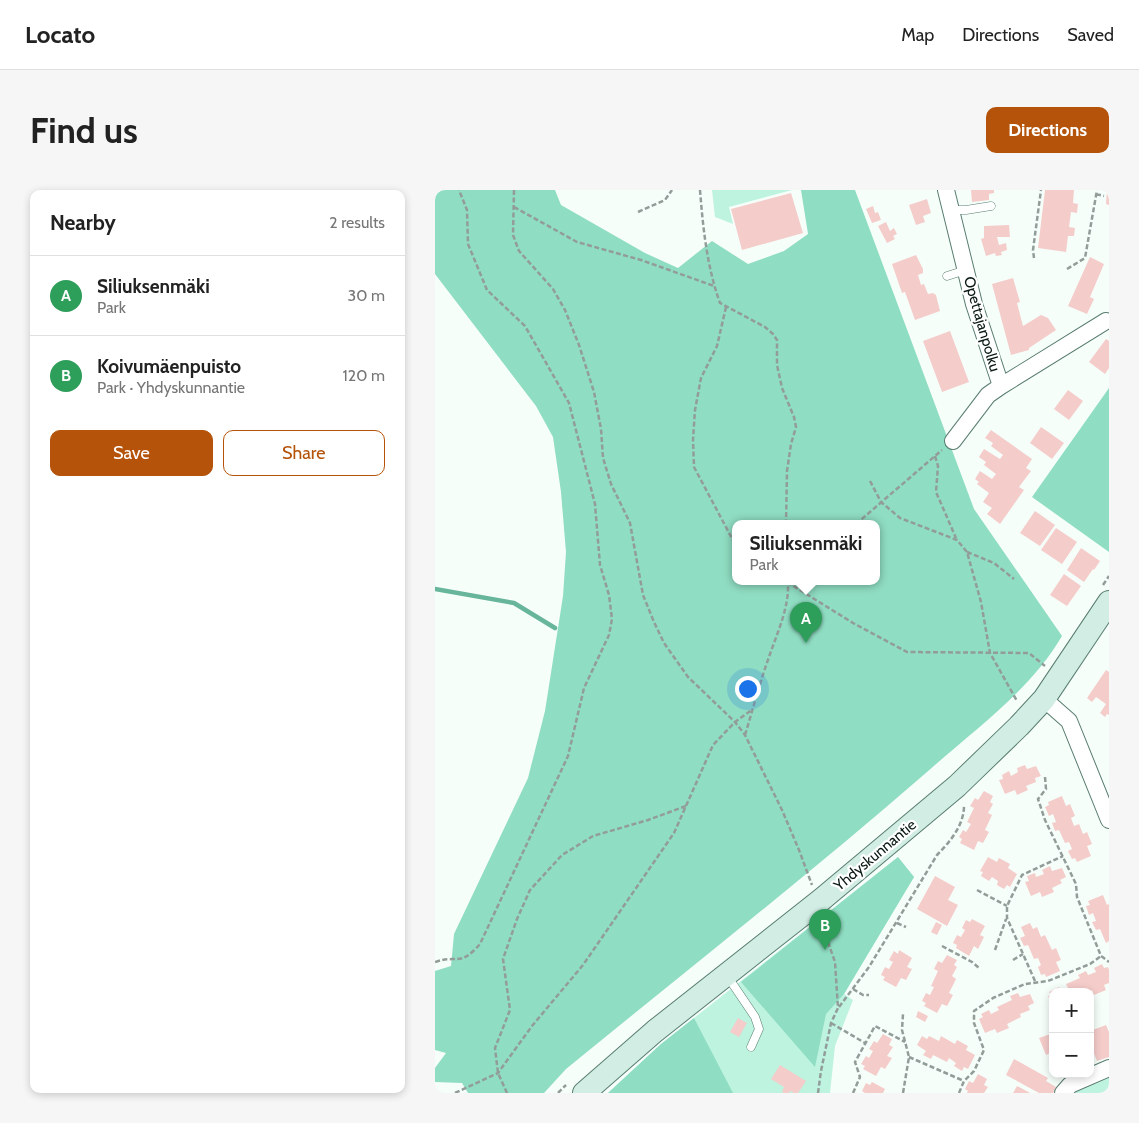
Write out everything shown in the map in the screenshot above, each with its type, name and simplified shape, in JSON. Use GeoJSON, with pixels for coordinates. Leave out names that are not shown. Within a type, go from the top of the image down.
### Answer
{"type":"FeatureCollection","features":[{"type":"Feature","properties":{"kind":"main road","name":"Yhdyskunnantie"},"geometry":{"type":"LineString","coordinates":[[584,1093],[655,1031],[909,831],[1019,726],[1044,699],[1109,602]]}},
{"type":"Feature","properties":{"kind":"street","name":"Opettajanpolku"},"geometry":{"type":"LineString","coordinates":[[946,190],[974,304],[1001,386],[989,395],[953,441]]}},
{"type":"Feature","properties":{"kind":"street"},"geometry":{"type":"LineString","coordinates":[[1001,386],[1106,322]]}},
{"type":"Feature","properties":{"kind":"street"},"geometry":{"type":"LineString","coordinates":[[1044,699],[1069,721],[1109,820]]}},
{"type":"Feature","properties":{"kind":"street"},"geometry":{"type":"LineString","coordinates":[[1063,1093],[1065,1089],[1075,1082],[1109,1068]]}},
{"type":"Feature","properties":{"kind":"lane"},"geometry":{"type":"LineString","coordinates":[[951,210],[991,206]]}},
{"type":"Feature","properties":{"kind":"lane"},"geometry":{"type":"LineString","coordinates":[[947,276],[966,270]]}},
{"type":"Feature","properties":{"kind":"lane"},"geometry":{"type":"LineString","coordinates":[[727,975],[755,1018],[759,1029],[751,1047]]}},
{"type":"Feature","properties":{"kind":"path"},"geometry":{"type":"LineString","coordinates":[[435,962],[459,960],[470,955],[480,944],[568,756],[584,688],[609,635],[612,619],[609,595],[600,565],[595,504],[569,404],[525,326],[487,290],[468,244],[467,210],[459,190]]}},
{"type":"Feature","properties":{"kind":"path"},"geometry":{"type":"LineString","coordinates":[[514,190],[513,235],[515,242],[519,250],[553,289],[565,310],[579,345],[594,392],[601,429],[603,458],[611,484],[631,523],[643,595],[654,622],[665,643],[688,677],[735,722],[745,735],[785,818],[812,887]]}},
{"type":"Feature","properties":{"kind":"path"},"geometry":{"type":"LineString","coordinates":[[638,212],[665,200],[672,190]]}},
{"type":"Feature","properties":{"kind":"path"},"geometry":{"type":"LineString","coordinates":[[700,190],[714,286],[720,303],[765,327],[777,340],[777,365],[782,388],[794,417],[795,427],[787,471],[786,520]]}},
{"type":"Feature","properties":{"kind":"path"},"geometry":{"type":"LineString","coordinates":[[1034,258],[1033,250],[1041,190]]}},
{"type":"Feature","properties":{"kind":"path"},"geometry":{"type":"LineString","coordinates":[[1067,269],[1085,258],[1097,190]]}},
{"type":"Feature","properties":{"kind":"path"},"geometry":{"type":"LineString","coordinates":[[1096,194],[1104,196]]}},
{"type":"Feature","properties":{"kind":"path"},"geometry":{"type":"LineString","coordinates":[[514,207],[577,242],[641,260],[714,286]]}},
{"type":"Feature","properties":{"kind":"path"},"geometry":{"type":"LineString","coordinates":[[726,306],[717,346],[701,378],[695,410],[693,440],[694,467],[732,538]]}},
{"type":"Feature","properties":{"kind":"path"},"geometry":{"type":"LineString","coordinates":[[861,520],[953,441]]}},
{"type":"Feature","properties":{"kind":"path"},"geometry":{"type":"LineString","coordinates":[[935,456],[938,466],[936,492],[957,540],[967,552],[981,602],[990,653],[1017,701]]}},
{"type":"Feature","properties":{"kind":"path"},"geometry":{"type":"LineString","coordinates":[[870,481],[881,502],[900,518],[957,540]]}},
{"type":"Feature","properties":{"kind":"path"},"geometry":{"type":"LineString","coordinates":[[967,552],[994,563],[1014,579]]}},
{"type":"Feature","properties":{"kind":"path"},"geometry":{"type":"LineString","coordinates":[[745,735],[789,595],[788,585]]}},
{"type":"Feature","properties":{"kind":"path"},"geometry":{"type":"LineString","coordinates":[[793,585],[853,623],[907,652],[1029,653],[1046,666]]}},
{"type":"Feature","properties":{"kind":"path"},"geometry":{"type":"LineString","coordinates":[[455,1093],[498,1073],[532,1026],[588,957],[674,834],[713,745],[735,722],[753,709]]}},
{"type":"Feature","properties":{"kind":"path"},"geometry":{"type":"LineString","coordinates":[[1045,777],[1046,789],[1039,799],[1045,820],[1076,884],[1077,897],[1101,956],[1109,962]]}},
{"type":"Feature","properties":{"kind":"path"},"geometry":{"type":"LineString","coordinates":[[819,1093],[821,1070],[831,1023],[838,1008],[869,967],[937,855],[951,841],[964,814],[963,805]]}},
{"type":"Feature","properties":{"kind":"path"},"geometry":{"type":"LineString","coordinates":[[507,1093],[498,1073],[495,1048],[510,1010],[503,959],[517,919],[530,890],[562,855],[593,836],[648,820],[686,806]]}},
{"type":"Feature","properties":{"kind":"path"},"geometry":{"type":"LineString","coordinates":[[995,950],[1007,918],[1007,906],[1022,874],[1063,856]]}},
{"type":"Feature","properties":{"kind":"path"},"geometry":{"type":"LineString","coordinates":[[977,890],[1007,906]]}},
{"type":"Feature","properties":{"kind":"path"},"geometry":{"type":"LineString","coordinates":[[820,918],[835,962],[838,1008]]}},
{"type":"Feature","properties":{"kind":"path"},"geometry":{"type":"LineString","coordinates":[[1007,918],[1035,982]]}},
{"type":"Feature","properties":{"kind":"path"},"geometry":{"type":"LineString","coordinates":[[897,922],[906,927]]}},
{"type":"Feature","properties":{"kind":"path"},"geometry":{"type":"LineString","coordinates":[[942,946],[973,962],[979,968]]}},
{"type":"Feature","properties":{"kind":"path"},"geometry":{"type":"LineString","coordinates":[[1013,960],[1023,954]]}},
{"type":"Feature","properties":{"kind":"path"},"geometry":{"type":"LineString","coordinates":[[959,1093],[964,1081],[974,1071],[984,1050],[974,1023],[974,1012],[993,998],[1025,984],[1048,981],[1090,964],[1101,956]]}},
{"type":"Feature","properties":{"kind":"path"},"geometry":{"type":"LineString","coordinates":[[853,989],[863,995],[869,995]]}},
{"type":"Feature","properties":{"kind":"path"},"geometry":{"type":"LineString","coordinates":[[903,1014],[903,1030],[909,1056],[903,1093]]}},
{"type":"Feature","properties":{"kind":"path"},"geometry":{"type":"LineString","coordinates":[[831,1023],[865,1043]]}},
{"type":"Feature","properties":{"kind":"path"},"geometry":{"type":"LineString","coordinates":[[853,1093],[860,1077],[855,1062],[875,1026],[905,1042]]}},
{"type":"Feature","properties":{"kind":"path"},"geometry":{"type":"LineString","coordinates":[[909,1056],[964,1081]]}},
{"type":"Feature","properties":{"kind":"green space"},"geometry":{"type":"Polygon","coordinates":[[[435,190],[555,190],[561,205],[645,253],[678,268],[712,241],[748,264],[784,251],[808,234],[801,190],[855,190],[974,509],[1062,636],[1034,675],[982,725],[838,848],[566,1069],[544,1093],[468,1093],[462,1083],[435,1082],[435,1068],[446,1053],[435,1050],[435,971],[451,966],[454,934],[528,778],[545,711],[563,596],[566,552],[561,492],[553,437],[536,406],[435,274],[435,190]]]}},
{"type":"Feature","properties":{"kind":"green space"},"geometry":{"type":"Polygon","coordinates":[[[712,190],[792,190],[729,207],[733,224],[715,217],[712,190]]]}},
{"type":"Feature","properties":{"kind":"green space"},"geometry":{"type":"Polygon","coordinates":[[[1109,388],[1109,552],[1032,497],[1109,388]]]}},
{"type":"Feature","properties":{"kind":"green space"},"geometry":{"type":"Polygon","coordinates":[[[898,857],[914,877],[844,994],[853,1000],[835,1046],[830,1093],[608,1093],[661,1044],[898,857]]]}},
{"type":"Feature","properties":{"kind":"green space"},"geometry":{"type":"Polygon","coordinates":[[[898,857],[914,877],[844,994],[826,1014],[815,1067],[741,982],[898,857]]]}},
{"type":"Feature","properties":{"kind":"green space"},"geometry":{"type":"Polygon","coordinates":[[[694,1018],[733,1093],[608,1093],[661,1044],[694,1018]]]}},
{"type":"Feature","properties":{"kind":"green space"},"geometry":{"type":"Polygon","coordinates":[[[1109,1077],[1109,1093],[1072,1093],[1074,1091],[1109,1077]]]}},
{"type":"Feature","properties":{"kind":"building"},"geometry":{"type":"Polygon","coordinates":[[[971,190],[994,190],[994,193],[989,194],[989,200],[972,202],[971,190]]]}},
{"type":"Feature","properties":{"kind":"building"},"geometry":{"type":"Polygon","coordinates":[[[1045,190],[1074,190],[1073,203],[1078,204],[1077,213],[1071,212],[1069,227],[1075,228],[1074,236],[1068,236],[1066,252],[1038,248],[1045,190]]]}},
{"type":"Feature","properties":{"kind":"building"},"geometry":{"type":"Polygon","coordinates":[[[1107,190],[1109,190],[1109,205],[1106,204],[1107,190]]]}},
{"type":"Feature","properties":{"kind":"building"},"geometry":{"type":"Polygon","coordinates":[[[791,193],[803,233],[742,250],[731,209],[791,193]]]}},
{"type":"Feature","properties":{"kind":"building"},"geometry":{"type":"Polygon","coordinates":[[[927,199],[931,213],[923,216],[925,222],[916,225],[909,205],[927,199]]]}},
{"type":"Feature","properties":{"kind":"building"},"geometry":{"type":"Polygon","coordinates":[[[873,206],[875,213],[878,212],[881,220],[872,223],[866,209],[873,206]]]}},
{"type":"Feature","properties":{"kind":"building"},"geometry":{"type":"Polygon","coordinates":[[[886,222],[890,231],[894,228],[897,234],[893,236],[895,239],[887,243],[878,226],[886,222]]]}},
{"type":"Feature","properties":{"kind":"building"},"geometry":{"type":"Polygon","coordinates":[[[1009,225],[1010,237],[997,237],[999,245],[1006,243],[1007,250],[1001,252],[1002,255],[996,256],[995,253],[986,256],[981,239],[984,238],[984,226],[1009,225]]]}},
{"type":"Feature","properties":{"kind":"building"},"geometry":{"type":"Polygon","coordinates":[[[916,255],[923,269],[923,273],[918,275],[921,285],[924,284],[928,294],[933,293],[936,295],[940,311],[915,320],[905,292],[902,293],[892,264],[916,255]]]}},
{"type":"Feature","properties":{"kind":"building"},"geometry":{"type":"Polygon","coordinates":[[[1090,257],[1104,264],[1090,297],[1094,299],[1087,314],[1068,306],[1090,257]]]}},
{"type":"Feature","properties":{"kind":"building"},"geometry":{"type":"Polygon","coordinates":[[[1013,278],[1020,302],[1017,303],[1023,326],[1041,315],[1048,318],[1056,330],[1029,348],[1029,350],[1011,355],[992,284],[1013,278]]]}},
{"type":"Feature","properties":{"kind":"building"},"geometry":{"type":"Polygon","coordinates":[[[950,331],[969,382],[942,392],[923,341],[950,331]]]}},
{"type":"Feature","properties":{"kind":"building"},"geometry":{"type":"Polygon","coordinates":[[[1106,339],[1109,341],[1109,368],[1105,374],[1089,362],[1106,339]]]}},
{"type":"Feature","properties":{"kind":"building"},"geometry":{"type":"Polygon","coordinates":[[[1068,390],[1083,401],[1069,420],[1054,409],[1068,390]]]}},
{"type":"Feature","properties":{"kind":"building"},"geometry":{"type":"Polygon","coordinates":[[[1041,427],[1064,443],[1052,459],[1030,443],[1041,427]]]}},
{"type":"Feature","properties":{"kind":"building"},"geometry":{"type":"Polygon","coordinates":[[[991,430],[1032,459],[1026,468],[1031,471],[1019,487],[1024,490],[1000,524],[987,514],[992,508],[983,502],[989,493],[977,484],[979,482],[975,479],[980,471],[992,479],[996,474],[984,465],[986,462],[979,457],[984,449],[1000,459],[1003,455],[991,446],[993,443],[985,438],[991,430]]]}},
{"type":"Feature","properties":{"kind":"building"},"geometry":{"type":"Polygon","coordinates":[[[1035,511],[1055,525],[1040,546],[1020,533],[1035,511]]]}},
{"type":"Feature","properties":{"kind":"building"},"geometry":{"type":"Polygon","coordinates":[[[1056,528],[1077,542],[1062,564],[1041,550],[1056,528]]]}},
{"type":"Feature","properties":{"kind":"building"},"geometry":{"type":"Polygon","coordinates":[[[1081,548],[1100,561],[1084,582],[1067,570],[1081,548]]]}},
{"type":"Feature","properties":{"kind":"building"},"geometry":{"type":"Polygon","coordinates":[[[1064,574],[1081,586],[1067,606],[1050,595],[1064,574]]]}},
{"type":"Feature","properties":{"kind":"building"},"geometry":{"type":"Polygon","coordinates":[[[1106,670],[1109,672],[1109,715],[1107,714],[1105,717],[1100,713],[1106,704],[1096,697],[1092,702],[1087,698],[1106,670]]]}},
{"type":"Feature","properties":{"kind":"building"},"geometry":{"type":"Polygon","coordinates":[[[1025,765],[1027,769],[1036,766],[1041,776],[1035,778],[1036,782],[1026,786],[1028,790],[1017,795],[1015,790],[1005,794],[999,780],[1003,779],[1002,775],[1009,771],[1011,776],[1018,772],[1017,768],[1025,765]]]}},
{"type":"Feature","properties":{"kind":"building"},"geometry":{"type":"Polygon","coordinates":[[[984,791],[993,796],[990,802],[993,804],[988,813],[992,815],[985,830],[989,832],[983,843],[978,841],[974,850],[960,843],[962,839],[959,837],[963,830],[966,832],[971,824],[967,822],[974,808],[970,806],[975,798],[978,800],[984,791]]]}},
{"type":"Feature","properties":{"kind":"building"},"geometry":{"type":"Polygon","coordinates":[[[1062,796],[1066,806],[1070,804],[1075,816],[1071,818],[1074,826],[1079,824],[1083,834],[1087,832],[1092,844],[1087,846],[1091,856],[1077,862],[1075,858],[1072,859],[1068,851],[1072,849],[1069,842],[1065,843],[1059,830],[1055,831],[1052,823],[1056,822],[1053,814],[1049,816],[1045,807],[1049,805],[1048,802],[1062,796]]]}},
{"type":"Feature","properties":{"kind":"building"},"geometry":{"type":"Polygon","coordinates":[[[988,857],[997,862],[999,858],[1010,864],[1008,868],[1017,874],[1010,887],[1007,885],[1004,889],[997,885],[998,881],[992,877],[989,881],[981,876],[983,872],[980,871],[988,857]]]}},
{"type":"Feature","properties":{"kind":"building"},"geometry":{"type":"Polygon","coordinates":[[[1050,866],[1052,871],[1062,868],[1066,877],[1060,880],[1062,883],[1052,888],[1054,892],[1042,897],[1040,892],[1031,896],[1025,882],[1029,881],[1027,876],[1035,873],[1036,877],[1044,874],[1042,870],[1050,866]]]}},
{"type":"Feature","properties":{"kind":"building"},"geometry":{"type":"Polygon","coordinates":[[[935,876],[955,887],[948,900],[958,905],[947,926],[917,909],[935,876]]]}},
{"type":"Feature","properties":{"kind":"building"},"geometry":{"type":"Polygon","coordinates":[[[1103,895],[1107,905],[1109,904],[1109,941],[1106,943],[1100,929],[1096,930],[1092,922],[1096,921],[1093,913],[1089,915],[1086,906],[1090,905],[1088,901],[1103,895]]]}},
{"type":"Feature","properties":{"kind":"building"},"geometry":{"type":"Polygon","coordinates":[[[972,919],[985,926],[980,935],[984,937],[978,949],[974,946],[969,956],[956,948],[957,945],[953,943],[957,935],[961,937],[965,930],[962,928],[966,920],[970,922],[972,919]]]}},
{"type":"Feature","properties":{"kind":"building"},"geometry":{"type":"Polygon","coordinates":[[[936,922],[942,925],[937,935],[931,932],[936,922]]]}},
{"type":"Feature","properties":{"kind":"building"},"geometry":{"type":"Polygon","coordinates":[[[1030,923],[1033,929],[1037,927],[1041,937],[1045,935],[1052,950],[1056,948],[1061,960],[1056,962],[1060,971],[1046,977],[1045,974],[1041,975],[1038,967],[1041,965],[1038,958],[1034,959],[1028,945],[1024,946],[1020,938],[1025,936],[1021,927],[1030,923]]]}},
{"type":"Feature","properties":{"kind":"building"},"geometry":{"type":"Polygon","coordinates":[[[899,950],[912,958],[907,967],[912,969],[906,980],[901,978],[896,987],[883,980],[885,977],[881,975],[885,967],[889,969],[893,962],[889,960],[894,951],[898,954],[899,950]]]}},
{"type":"Feature","properties":{"kind":"building"},"geometry":{"type":"Polygon","coordinates":[[[947,955],[957,960],[954,965],[957,967],[952,976],[956,979],[949,993],[953,995],[947,1006],[942,1004],[937,1013],[924,1006],[926,1003],[922,1001],[926,993],[930,995],[934,987],[931,986],[938,971],[934,969],[938,961],[942,963],[947,955]]]}},
{"type":"Feature","properties":{"kind":"building"},"geometry":{"type":"Polygon","coordinates":[[[1102,964],[1104,968],[1108,967],[1109,983],[1104,985],[1106,990],[1094,995],[1094,988],[1068,988],[1066,984],[1080,978],[1078,975],[1086,971],[1088,975],[1096,972],[1094,968],[1102,964]]]}},
{"type":"Feature","properties":{"kind":"building"},"geometry":{"type":"Polygon","coordinates":[[[1018,993],[1020,997],[1030,994],[1034,1003],[1028,1006],[1030,1010],[1020,1014],[1021,1017],[1007,1024],[1009,1028],[997,1033],[995,1029],[985,1033],[979,1019],[983,1017],[981,1014],[989,1010],[991,1014],[999,1010],[997,1007],[1012,1000],[1010,996],[1018,993]]]}},
{"type":"Feature","properties":{"kind":"building"},"geometry":{"type":"Polygon","coordinates":[[[918,1011],[928,1016],[925,1022],[916,1017],[918,1011]]]}},
{"type":"Feature","properties":{"kind":"building"},"geometry":{"type":"Polygon","coordinates":[[[738,1018],[747,1023],[739,1037],[730,1032],[738,1018]]]}},
{"type":"Feature","properties":{"kind":"building"},"geometry":{"type":"Polygon","coordinates":[[[1106,1025],[1109,1032],[1109,1057],[1097,1061],[1094,1054],[1094,1030],[1106,1025]]]}},
{"type":"Feature","properties":{"kind":"building"},"geometry":{"type":"Polygon","coordinates":[[[883,1034],[892,1039],[889,1045],[893,1047],[887,1056],[892,1058],[885,1069],[881,1067],[876,1076],[863,1069],[865,1066],[861,1064],[866,1056],[869,1058],[873,1051],[869,1049],[874,1041],[877,1043],[883,1034]]]}},
{"type":"Feature","properties":{"kind":"building"},"geometry":{"type":"Polygon","coordinates":[[[1049,1034],[1049,1054],[1046,1055],[1039,1038],[1049,1034]]]}},
{"type":"Feature","properties":{"kind":"building"},"geometry":{"type":"Polygon","coordinates":[[[922,1036],[927,1039],[929,1036],[939,1041],[941,1036],[955,1044],[957,1040],[968,1046],[966,1050],[975,1055],[968,1069],[964,1067],[962,1071],[954,1066],[956,1063],[949,1058],[947,1062],[933,1055],[931,1059],[923,1055],[926,1051],[917,1045],[922,1036]]]}},
{"type":"Feature","properties":{"kind":"building"},"geometry":{"type":"Polygon","coordinates":[[[1014,1059],[1048,1078],[1046,1081],[1056,1087],[1053,1093],[1039,1093],[1006,1075],[1014,1059]]]}},
{"type":"Feature","properties":{"kind":"building"},"geometry":{"type":"Polygon","coordinates":[[[780,1065],[806,1081],[798,1093],[782,1092],[784,1087],[771,1079],[780,1065]]]}},
{"type":"Feature","properties":{"kind":"building"},"geometry":{"type":"Polygon","coordinates":[[[978,1074],[987,1079],[984,1085],[988,1087],[984,1093],[967,1093],[968,1091],[965,1089],[969,1081],[973,1083],[978,1074]]]}},
{"type":"Feature","properties":{"kind":"building"},"geometry":{"type":"Polygon","coordinates":[[[872,1082],[885,1089],[883,1093],[865,1093],[862,1091],[866,1083],[870,1085],[872,1082]]]}},
{"type":"Feature","properties":{"kind":"building"},"geometry":{"type":"Polygon","coordinates":[[[1017,1086],[1021,1088],[1030,1093],[1013,1093],[1017,1086]]]}},
{"type":"Feature","properties":{"kind":"waterway"},"geometry":{"type":"LineString","coordinates":[[435,589],[514,603],[555,628]]}},
{"type":"Feature","properties":{"kind":"place","name":"Siliuksenmäki"},"geometry":{"type":"Point","coordinates":[806,643]}},
{"type":"Feature","properties":{"kind":"place","name":"Koivumäenpuisto"},"geometry":{"type":"Point","coordinates":[825,950]}}]}
